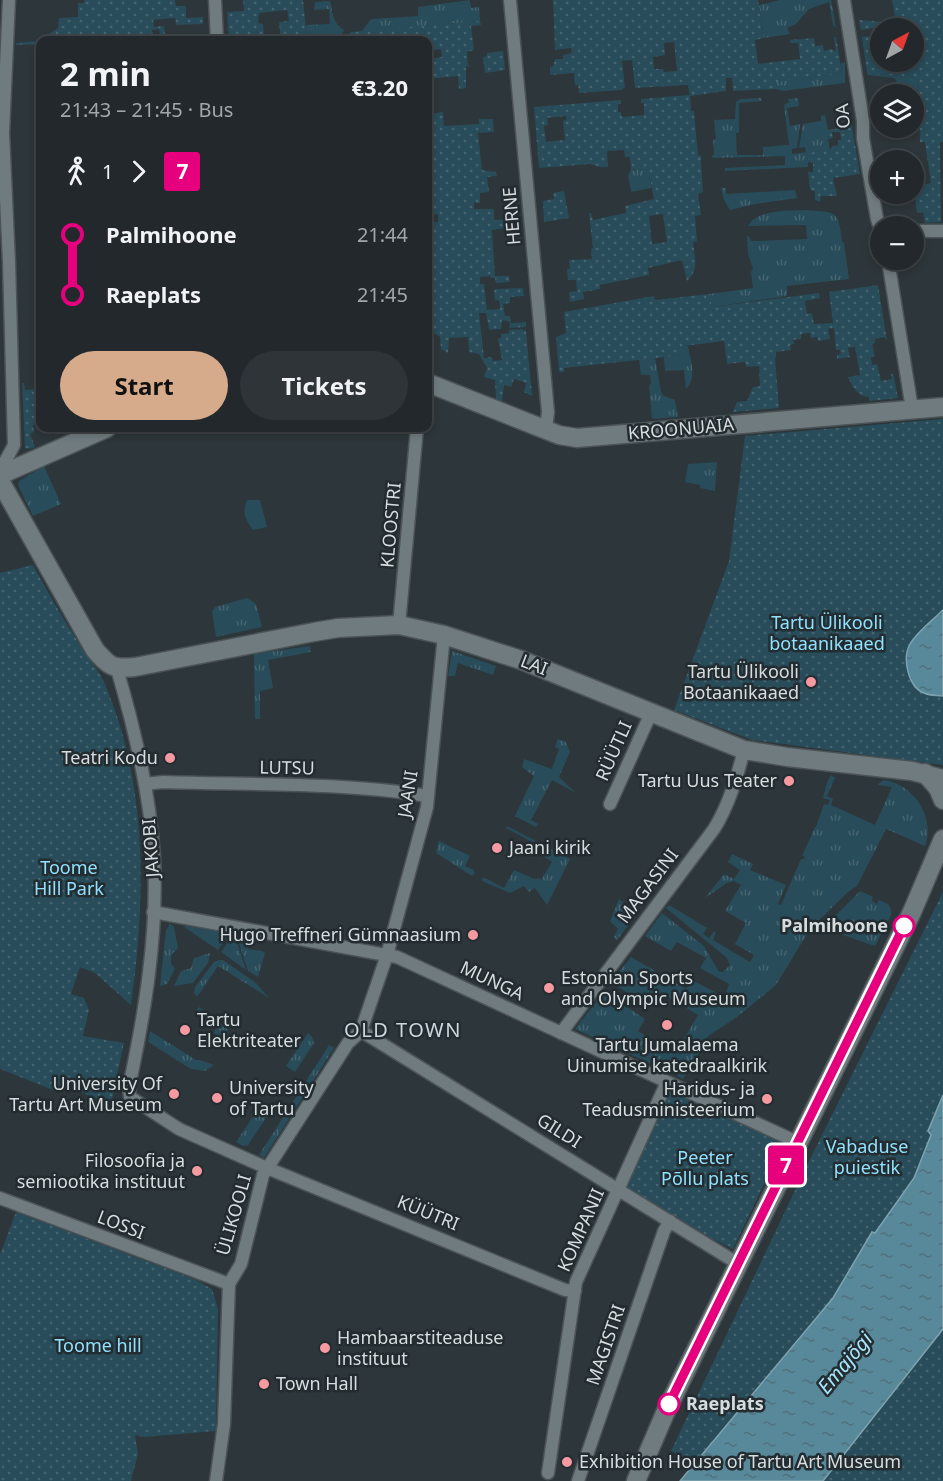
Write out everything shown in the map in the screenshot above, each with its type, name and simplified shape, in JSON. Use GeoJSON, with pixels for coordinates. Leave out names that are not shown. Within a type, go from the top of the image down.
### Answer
{"type":"FeatureCollection","features":[{"type":"Feature","properties":{"kind":"main road","name":"KROONUAIA"},"geometry":{"type":"LineString","coordinates":[[432,385],[559,435],[577,438],[943,406]]}},
{"type":"Feature","properties":{"kind":"main road"},"geometry":{"type":"LineString","coordinates":[[0,473],[97,432]]}},
{"type":"Feature","properties":{"kind":"main road"},"geometry":{"type":"LineString","coordinates":[[0,481],[95,650],[108,664],[117,669]]}},
{"type":"Feature","properties":{"kind":"main road","name":"LAI"},"geometry":{"type":"LineString","coordinates":[[117,669],[322,630],[399,625],[444,634],[521,660],[744,750],[937,776]]}},
{"type":"Feature","properties":{"kind":"main road"},"geometry":{"type":"LineString","coordinates":[[937,776],[938,788],[943,800]]}},
{"type":"Feature","properties":{"kind":"main road"},"geometry":{"type":"LineString","coordinates":[[636,1481],[666,1411],[737,1263],[912,912],[943,839]]}},
{"type":"Feature","properties":{"kind":"main road"},"geometry":{"type":"LineString","coordinates":[[912,912],[943,861]]}},
{"type":"Feature","properties":{"kind":"street"},"geometry":{"type":"LineString","coordinates":[[0,473],[14,445],[3,133],[9,0]]}},
{"type":"Feature","properties":{"kind":"street"},"geometry":{"type":"LineString","coordinates":[[215,0],[217,36]]}},
{"type":"Feature","properties":{"kind":"street","name":"HERNE"},"geometry":{"type":"LineString","coordinates":[[510,0],[548,412],[546,429]]}},
{"type":"Feature","properties":{"kind":"street","name":"OA"},"geometry":{"type":"LineString","coordinates":[[844,0],[863,121],[863,138],[877,216]]}},
{"type":"Feature","properties":{"kind":"street"},"geometry":{"type":"LineString","coordinates":[[924,231],[943,231]]}},
{"type":"Feature","properties":{"kind":"street"},"geometry":{"type":"LineString","coordinates":[[890,270],[912,409]]}},
{"type":"Feature","properties":{"kind":"street","name":"KLOOSTRI"},"geometry":{"type":"LineString","coordinates":[[399,625],[417,432]]}},
{"type":"Feature","properties":{"kind":"street","name":"JAANI"},"geometry":{"type":"LineString","coordinates":[[387,955],[427,807],[444,634]]}},
{"type":"Feature","properties":{"kind":"street","name":"JAKOBI"},"geometry":{"type":"LineString","coordinates":[[117,669],[145,784],[154,856],[153,912],[147,989],[129,1087],[130,1097],[179,1129],[267,1168]]}},
{"type":"Feature","properties":{"kind":"street","name":"RÜÜTLI"},"geometry":{"type":"LineString","coordinates":[[610,804],[651,712]]}},
{"type":"Feature","properties":{"kind":"street","name":"MAGASINI"},"geometry":{"type":"LineString","coordinates":[[561,1033],[717,823],[735,783],[744,750]]}},
{"type":"Feature","properties":{"kind":"street","name":"LUTSU"},"geometry":{"type":"LineString","coordinates":[[145,784],[163,782],[346,787],[392,790],[428,796]]}},
{"type":"Feature","properties":{"kind":"street","name":"MUNGA"},"geometry":{"type":"LineString","coordinates":[[153,912],[397,957],[797,1142]]}},
{"type":"Feature","properties":{"kind":"street","name":"ÜLIKOOLI"},"geometry":{"type":"LineString","coordinates":[[216,1481],[224,1424],[229,1284],[241,1264],[263,1175],[348,1043],[361,1031],[387,955]]}},
{"type":"Feature","properties":{"kind":"street","name":"GILDI"},"geometry":{"type":"LineString","coordinates":[[361,1031],[737,1263]]}},
{"type":"Feature","properties":{"kind":"street","name":"KOMPANII"},"geometry":{"type":"LineString","coordinates":[[548,1473],[576,1282],[667,1082]]}},
{"type":"Feature","properties":{"kind":"street","name":"KÜÜTRI"},"geometry":{"type":"LineString","coordinates":[[267,1168],[565,1290],[575,1291]]}},
{"type":"Feature","properties":{"kind":"street","name":"LOSSI"},"geometry":{"type":"LineString","coordinates":[[0,1198],[229,1284]]}},
{"type":"Feature","properties":{"kind":"street","name":"MAGISTRI"},"geometry":{"type":"LineString","coordinates":[[578,1481],[664,1231],[670,1221]]}},
{"type":"Feature","properties":{"kind":"green space"},"geometry":{"type":"Polygon","coordinates":[[[84,0],[175,0],[176,6],[186,6],[186,18],[203,17],[203,24],[176,25],[175,18],[153,20],[154,27],[164,26],[165,35],[174,36],[160,36],[159,29],[152,30],[153,36],[78,36],[78,34],[46,36],[58,28],[59,18],[78,17],[78,3],[84,3],[84,0]]]}},
{"type":"Feature","properties":{"kind":"green space"},"geometry":{"type":"Polygon","coordinates":[[[243,0],[303,0],[307,36],[281,36],[279,22],[289,21],[287,10],[259,13],[258,23],[263,24],[264,36],[229,36],[227,12],[244,11],[243,0]]]}},
{"type":"Feature","properties":{"kind":"green space"},"geometry":{"type":"Polygon","coordinates":[[[470,0],[471,8],[479,7],[480,21],[361,32],[371,19],[418,16],[418,7],[470,0]]]}},
{"type":"Feature","properties":{"kind":"green space"},"geometry":{"type":"Polygon","coordinates":[[[553,0],[758,0],[764,38],[755,40],[758,64],[800,59],[798,43],[790,43],[790,40],[814,38],[815,46],[823,45],[824,51],[831,49],[836,51],[834,37],[836,37],[842,73],[777,82],[776,89],[733,91],[732,78],[726,78],[726,91],[690,96],[691,111],[694,111],[698,155],[701,156],[703,192],[698,194],[701,215],[695,216],[697,241],[693,242],[695,268],[691,277],[687,281],[682,260],[648,268],[649,275],[600,285],[600,289],[583,292],[584,299],[570,302],[569,292],[577,291],[576,280],[568,280],[569,260],[592,259],[589,213],[593,220],[626,213],[625,206],[654,199],[649,174],[643,169],[631,170],[630,157],[625,157],[624,150],[607,151],[608,167],[590,164],[539,168],[534,107],[621,100],[621,104],[618,104],[618,112],[621,112],[622,117],[644,115],[644,103],[641,103],[641,99],[690,95],[688,85],[635,88],[632,60],[622,61],[625,87],[622,90],[579,93],[578,85],[575,85],[574,73],[550,75],[550,67],[553,66],[555,59],[563,59],[563,55],[572,53],[571,48],[555,50],[553,0]],[[674,42],[664,43],[665,55],[653,57],[654,69],[663,69],[664,72],[677,71],[674,42]],[[566,116],[547,118],[548,125],[544,126],[546,142],[565,140],[563,121],[566,120],[566,116]],[[663,214],[649,216],[652,244],[667,242],[663,214]]]}},
{"type":"Feature","properties":{"kind":"green space"},"geometry":{"type":"Polygon","coordinates":[[[780,0],[831,0],[836,28],[833,25],[829,2],[809,9],[796,24],[787,28],[790,34],[764,38],[759,5],[780,0]]]}},
{"type":"Feature","properties":{"kind":"green space"},"geometry":{"type":"Polygon","coordinates":[[[892,0],[943,0],[941,222],[925,223],[923,212],[917,213],[916,204],[924,204],[924,185],[931,183],[925,142],[920,142],[920,138],[924,138],[924,84],[918,84],[918,78],[867,73],[862,37],[869,36],[870,72],[924,72],[924,18],[895,18],[892,0]]]}},
{"type":"Feature","properties":{"kind":"green space"},"geometry":{"type":"Polygon","coordinates":[[[330,1],[335,21],[344,30],[342,35],[307,36],[306,25],[330,24],[329,9],[314,10],[315,2],[330,1]]]}},
{"type":"Feature","properties":{"kind":"green space"},"geometry":{"type":"Polygon","coordinates":[[[859,20],[870,21],[870,29],[861,30],[859,20]]]}},
{"type":"Feature","properties":{"kind":"green space"},"geometry":{"type":"Polygon","coordinates":[[[480,21],[481,25],[471,26],[474,50],[467,52],[468,65],[471,66],[466,67],[466,88],[459,89],[458,76],[432,79],[432,58],[442,57],[441,49],[432,50],[432,36],[348,36],[351,32],[480,21]]]}},
{"type":"Feature","properties":{"kind":"green space"},"geometry":{"type":"Polygon","coordinates":[[[36,41],[36,44],[16,45],[16,43],[36,41]]]}},
{"type":"Feature","properties":{"kind":"green space"},"geometry":{"type":"Polygon","coordinates":[[[503,51],[505,70],[485,73],[483,57],[487,56],[487,53],[503,51]]]}},
{"type":"Feature","properties":{"kind":"green space"},"geometry":{"type":"Polygon","coordinates":[[[845,62],[845,83],[783,91],[776,89],[776,82],[842,73],[841,63],[845,62]]]}},
{"type":"Feature","properties":{"kind":"green space"},"geometry":{"type":"Polygon","coordinates":[[[867,73],[918,78],[918,84],[898,84],[894,78],[867,73]]]}},
{"type":"Feature","properties":{"kind":"green space"},"geometry":{"type":"Polygon","coordinates":[[[761,98],[762,101],[739,103],[739,133],[736,133],[737,155],[763,155],[763,147],[789,145],[784,105],[789,102],[788,99],[798,98],[799,106],[787,108],[790,126],[800,124],[797,148],[792,149],[792,154],[806,152],[805,147],[799,148],[803,124],[821,121],[821,116],[825,115],[828,130],[852,127],[830,131],[828,139],[830,150],[808,158],[808,167],[725,171],[725,168],[785,165],[785,156],[713,158],[713,139],[716,139],[714,120],[735,119],[736,102],[740,99],[761,98]]]}},
{"type":"Feature","properties":{"kind":"green space"},"geometry":{"type":"Polygon","coordinates":[[[443,112],[444,126],[479,124],[479,119],[493,119],[494,132],[478,133],[482,170],[496,172],[497,176],[487,177],[489,192],[480,193],[480,203],[474,203],[474,209],[494,209],[494,220],[517,219],[518,226],[492,230],[495,276],[509,276],[510,282],[496,283],[495,278],[490,276],[480,277],[480,284],[484,284],[487,310],[500,309],[499,300],[495,301],[494,291],[496,289],[523,288],[524,296],[510,297],[510,303],[503,304],[505,316],[510,316],[511,323],[526,322],[526,327],[509,328],[510,322],[502,320],[501,329],[489,330],[486,313],[479,313],[484,358],[492,357],[493,361],[502,360],[498,338],[501,338],[501,334],[509,333],[509,330],[526,330],[532,396],[524,392],[526,383],[514,379],[511,387],[504,385],[502,402],[496,400],[495,380],[484,377],[487,368],[479,354],[469,352],[468,337],[449,338],[448,353],[441,349],[440,337],[432,332],[432,222],[438,222],[438,214],[432,215],[432,114],[443,112]]]}},
{"type":"Feature","properties":{"kind":"green space"},"geometry":{"type":"Polygon","coordinates":[[[852,127],[860,174],[833,178],[837,196],[821,196],[820,202],[815,200],[815,191],[810,190],[808,172],[813,172],[813,163],[808,162],[808,153],[830,150],[833,146],[838,145],[838,140],[841,140],[840,132],[832,132],[833,138],[828,139],[830,131],[852,127]]]}},
{"type":"Feature","properties":{"kind":"green space"},"geometry":{"type":"Polygon","coordinates":[[[643,169],[649,173],[651,188],[631,192],[628,175],[631,170],[643,169]]]}},
{"type":"Feature","properties":{"kind":"green space"},"geometry":{"type":"Polygon","coordinates":[[[721,188],[726,188],[726,194],[795,190],[797,198],[730,210],[721,188]]]}},
{"type":"Feature","properties":{"kind":"green space"},"geometry":{"type":"Polygon","coordinates":[[[564,191],[569,218],[544,222],[543,201],[554,199],[553,193],[564,191]]]}},
{"type":"Feature","properties":{"kind":"green space"},"geometry":{"type":"Polygon","coordinates":[[[805,210],[829,212],[837,217],[844,243],[849,279],[787,286],[787,296],[712,307],[709,294],[753,288],[751,272],[753,268],[748,254],[747,236],[751,241],[807,239],[806,225],[748,226],[752,220],[774,212],[805,210]]]}},
{"type":"Feature","properties":{"kind":"green space"},"geometry":{"type":"Polygon","coordinates":[[[878,285],[887,341],[884,337],[875,339],[875,343],[872,344],[875,356],[871,357],[872,365],[877,364],[881,381],[892,379],[891,374],[893,373],[898,398],[869,401],[869,397],[865,397],[856,390],[848,377],[860,375],[855,347],[848,348],[850,357],[837,359],[837,355],[841,354],[840,350],[836,350],[834,328],[828,329],[830,339],[818,341],[817,337],[811,338],[810,333],[801,334],[801,339],[793,340],[794,344],[790,345],[791,350],[776,352],[779,408],[733,412],[737,402],[747,401],[753,387],[760,386],[759,366],[746,367],[745,362],[727,364],[724,341],[684,346],[684,355],[564,368],[564,372],[559,372],[556,337],[566,333],[564,312],[654,296],[655,300],[709,294],[712,307],[819,293],[820,298],[805,301],[807,314],[812,313],[814,324],[833,323],[829,292],[878,285]]]}},
{"type":"Feature","properties":{"kind":"green space"},"geometry":{"type":"Polygon","coordinates":[[[683,346],[688,346],[692,368],[692,379],[686,389],[684,370],[665,371],[664,357],[684,355],[683,346]]]}},
{"type":"Feature","properties":{"kind":"green space"},"geometry":{"type":"Polygon","coordinates":[[[655,358],[661,392],[664,396],[675,400],[678,417],[652,419],[650,375],[641,375],[639,359],[655,358]]]}},
{"type":"Feature","properties":{"kind":"green space"},"geometry":{"type":"Polygon","coordinates":[[[22,383],[24,383],[25,390],[36,389],[36,424],[33,425],[34,432],[30,434],[35,447],[25,448],[22,383]]]}},
{"type":"Feature","properties":{"kind":"green space","name":"Tartu Ülikooli botaanikaaed"},"geometry":{"type":"Polygon","coordinates":[[[943,419],[943,765],[752,740],[674,710],[729,561],[745,436],[943,419]]]}},
{"type":"Feature","properties":{"kind":"green space"},"geometry":{"type":"Polygon","coordinates":[[[717,462],[715,491],[685,482],[688,464],[717,462]]]}},
{"type":"Feature","properties":{"kind":"green space"},"geometry":{"type":"Polygon","coordinates":[[[44,466],[61,504],[33,516],[18,485],[19,481],[44,466]]]}},
{"type":"Feature","properties":{"kind":"green space"},"geometry":{"type":"Polygon","coordinates":[[[247,500],[260,500],[267,527],[253,530],[245,516],[247,500]]]}},
{"type":"Feature","properties":{"kind":"green space","name":"Toome Hill Park"},"geometry":{"type":"Polygon","coordinates":[[[33,565],[60,613],[104,682],[129,760],[136,801],[141,882],[131,1005],[95,973],[80,967],[71,994],[84,998],[89,1010],[83,1036],[124,1043],[111,1104],[63,1085],[58,1092],[0,1069],[0,573],[33,565]]]}},
{"type":"Feature","properties":{"kind":"green space"},"geometry":{"type":"Polygon","coordinates":[[[247,598],[256,604],[262,627],[216,637],[212,611],[215,607],[247,598]]]}},
{"type":"Feature","properties":{"kind":"green space"},"geometry":{"type":"Polygon","coordinates":[[[310,646],[311,652],[268,660],[273,688],[260,691],[260,719],[255,719],[254,654],[310,646]]]}},
{"type":"Feature","properties":{"kind":"green space"},"geometry":{"type":"Polygon","coordinates":[[[452,651],[496,666],[493,675],[458,663],[455,676],[448,676],[452,651]]]}},
{"type":"Feature","properties":{"kind":"green space"},"geometry":{"type":"Polygon","coordinates":[[[558,739],[566,742],[570,752],[559,777],[576,793],[552,780],[531,820],[538,824],[536,827],[515,816],[534,776],[522,767],[524,759],[552,769],[559,749],[555,747],[558,739]]]}},
{"type":"Feature","properties":{"kind":"green space"},"geometry":{"type":"Polygon","coordinates":[[[831,775],[835,778],[827,796],[833,799],[831,805],[875,825],[892,787],[878,785],[879,783],[884,780],[904,788],[913,795],[925,813],[928,835],[925,846],[886,829],[857,886],[810,929],[776,985],[737,1017],[708,1036],[691,1069],[683,1079],[677,1076],[681,1068],[672,1063],[667,1071],[575,1029],[604,992],[645,1019],[638,1031],[675,1054],[698,1015],[661,993],[653,1004],[629,994],[611,982],[631,957],[686,989],[692,980],[724,997],[729,984],[700,968],[706,958],[677,942],[671,951],[645,936],[662,913],[704,946],[719,972],[723,972],[730,965],[727,958],[666,908],[669,905],[707,928],[703,934],[709,938],[714,931],[716,933],[713,940],[750,962],[754,955],[735,944],[746,923],[725,911],[741,885],[734,881],[727,883],[705,898],[724,874],[734,879],[740,870],[728,862],[732,854],[753,864],[750,870],[786,885],[778,904],[781,905],[801,859],[805,857],[802,856],[824,804],[828,805],[830,800],[823,798],[831,775]]]}},
{"type":"Feature","properties":{"kind":"green space"},"geometry":{"type":"Polygon","coordinates":[[[507,826],[570,859],[547,905],[535,888],[529,892],[524,886],[510,893],[482,881],[482,878],[485,878],[504,888],[514,870],[541,880],[552,862],[542,855],[545,849],[506,828],[507,826]]]}},
{"type":"Feature","properties":{"kind":"green space"},"geometry":{"type":"Polygon","coordinates":[[[439,841],[470,856],[465,866],[474,870],[475,873],[472,876],[436,853],[439,841]]]}},
{"type":"Feature","properties":{"kind":"green space"},"geometry":{"type":"Polygon","coordinates":[[[860,891],[873,897],[872,901],[877,904],[879,900],[888,904],[891,909],[891,915],[875,946],[823,928],[860,891]]]}},
{"type":"Feature","properties":{"kind":"green space","name":"Vabaduse puiestik"},"geometry":{"type":"Polygon","coordinates":[[[943,892],[943,1095],[928,1131],[931,1135],[914,1178],[875,1233],[872,1232],[833,1298],[694,1463],[671,1451],[810,1159],[943,892]]]}},
{"type":"Feature","properties":{"kind":"green space"},"geometry":{"type":"Polygon","coordinates":[[[619,899],[638,913],[617,940],[614,937],[618,929],[610,921],[619,899]]]}},
{"type":"Feature","properties":{"kind":"green space"},"geometry":{"type":"Polygon","coordinates":[[[170,924],[174,927],[178,948],[171,955],[171,963],[175,969],[167,984],[160,986],[166,930],[170,924]]]}},
{"type":"Feature","properties":{"kind":"green space"},"geometry":{"type":"Polygon","coordinates":[[[184,927],[230,933],[218,950],[184,927]]]}},
{"type":"Feature","properties":{"kind":"green space"},"geometry":{"type":"Polygon","coordinates":[[[234,934],[246,970],[221,952],[234,934]]]}},
{"type":"Feature","properties":{"kind":"green space"},"geometry":{"type":"Polygon","coordinates":[[[236,934],[249,937],[247,949],[265,953],[258,977],[248,971],[236,934]]]}},
{"type":"Feature","properties":{"kind":"green space"},"geometry":{"type":"Polygon","coordinates":[[[210,953],[208,963],[193,983],[174,986],[181,971],[191,968],[194,958],[210,953]]]}},
{"type":"Feature","properties":{"kind":"green space"},"geometry":{"type":"Polygon","coordinates":[[[223,960],[256,983],[269,998],[218,966],[197,997],[194,993],[195,987],[214,962],[223,960]]]}},
{"type":"Feature","properties":{"kind":"green space"},"geometry":{"type":"Polygon","coordinates":[[[199,1007],[227,1028],[229,1040],[227,1046],[214,1033],[216,1028],[194,1014],[199,1007]]]}},
{"type":"Feature","properties":{"kind":"green space"},"geometry":{"type":"Polygon","coordinates":[[[150,1031],[196,1060],[214,1065],[205,1071],[191,1069],[148,1042],[150,1031]]]}},
{"type":"Feature","properties":{"kind":"green space"},"geometry":{"type":"Polygon","coordinates":[[[308,1033],[314,1043],[295,1072],[286,1066],[308,1033]]]}},
{"type":"Feature","properties":{"kind":"green space"},"geometry":{"type":"Polygon","coordinates":[[[329,1045],[334,1048],[264,1158],[259,1155],[329,1045]]]}},
{"type":"Feature","properties":{"kind":"green space","name":"Peeter Põllu plats"},"geometry":{"type":"Polygon","coordinates":[[[668,1089],[784,1142],[733,1249],[626,1188],[668,1089]]]}},
{"type":"Feature","properties":{"kind":"green space"},"geometry":{"type":"Polygon","coordinates":[[[258,1109],[268,1115],[248,1145],[243,1146],[236,1142],[258,1109]]]}},
{"type":"Feature","properties":{"kind":"green space","name":"Toome hill"},"geometry":{"type":"Polygon","coordinates":[[[16,1212],[196,1280],[212,1289],[218,1309],[216,1431],[144,1437],[135,1435],[138,1454],[131,1481],[0,1481],[0,1255],[16,1212]]]}},
{"type":"Feature","properties":{"kind":"green space"},"geometry":{"type":"Polygon","coordinates":[[[943,1329],[943,1481],[823,1481],[943,1329]]]}},
{"type":"Feature","properties":{"kind":"water"},"geometry":{"type":"Polygon","coordinates":[[[943,610],[943,696],[929,695],[918,690],[910,679],[907,664],[908,650],[913,639],[943,610]]]}},
{"type":"Feature","properties":{"kind":"water","name":"Emajõgi"},"geometry":{"type":"Polygon","coordinates":[[[943,1095],[943,1329],[823,1481],[680,1481],[833,1298],[872,1232],[875,1233],[914,1178],[931,1135],[928,1131],[943,1095]]]}},
{"type":"Feature","properties":{"kind":"bus line","name":"7"},"geometry":{"type":"LineString","coordinates":[[669,1404],[904,926]]}},
{"type":"Feature","properties":{"kind":"place","name":"Tartu Ülikooli Botaanikaaed"},"geometry":{"type":"Point","coordinates":[811,682]}},
{"type":"Feature","properties":{"kind":"place","name":"Teatri Kodu"},"geometry":{"type":"Point","coordinates":[170,758]}},
{"type":"Feature","properties":{"kind":"place","name":"Tartu Uus Teater"},"geometry":{"type":"Point","coordinates":[789,781]}},
{"type":"Feature","properties":{"kind":"place","name":"Jaani kirik"},"geometry":{"type":"Point","coordinates":[497,848]}},
{"type":"Feature","properties":{"kind":"place","name":"Palmihoone"},"geometry":{"type":"Point","coordinates":[904,926]}},
{"type":"Feature","properties":{"kind":"place","name":"Hugo Treffneri Gümnaasium"},"geometry":{"type":"Point","coordinates":[473,935]}},
{"type":"Feature","properties":{"kind":"place","name":"Estonian Sports and Olympic Museum"},"geometry":{"type":"Point","coordinates":[549,988]}},
{"type":"Feature","properties":{"kind":"place","name":"Tartu Jumalaema Uinumise katedraalkirik"},"geometry":{"type":"Point","coordinates":[667,1025]}},
{"type":"Feature","properties":{"kind":"place","name":"Tartu Elektriteater"},"geometry":{"type":"Point","coordinates":[185,1030]}},
{"type":"Feature","properties":{"kind":"place","name":"University Of Tartu Art Museum"},"geometry":{"type":"Point","coordinates":[174,1094]}},
{"type":"Feature","properties":{"kind":"place","name":"University of Tartu"},"geometry":{"type":"Point","coordinates":[217,1098]}},
{"type":"Feature","properties":{"kind":"place","name":"Haridus- ja Teadusministeerium"},"geometry":{"type":"Point","coordinates":[767,1099]}},
{"type":"Feature","properties":{"kind":"place","name":"Filosoofia ja semiootika instituut"},"geometry":{"type":"Point","coordinates":[197,1171]}},
{"type":"Feature","properties":{"kind":"place","name":"Hambaarstiteaduse instituut"},"geometry":{"type":"Point","coordinates":[325,1348]}},
{"type":"Feature","properties":{"kind":"place","name":"Town Hall"},"geometry":{"type":"Point","coordinates":[264,1384]}},
{"type":"Feature","properties":{"kind":"place","name":"Raeplats"},"geometry":{"type":"Point","coordinates":[669,1404]}},
{"type":"Feature","properties":{"kind":"place","name":"Exhibition House of Tartu Art Museum"},"geometry":{"type":"Point","coordinates":[567,1462]}},
{"type":"Feature","properties":{"kind":"district","name":"OLD TOWN"},"geometry":{"type":"Point","coordinates":[403,1030]}}]}
